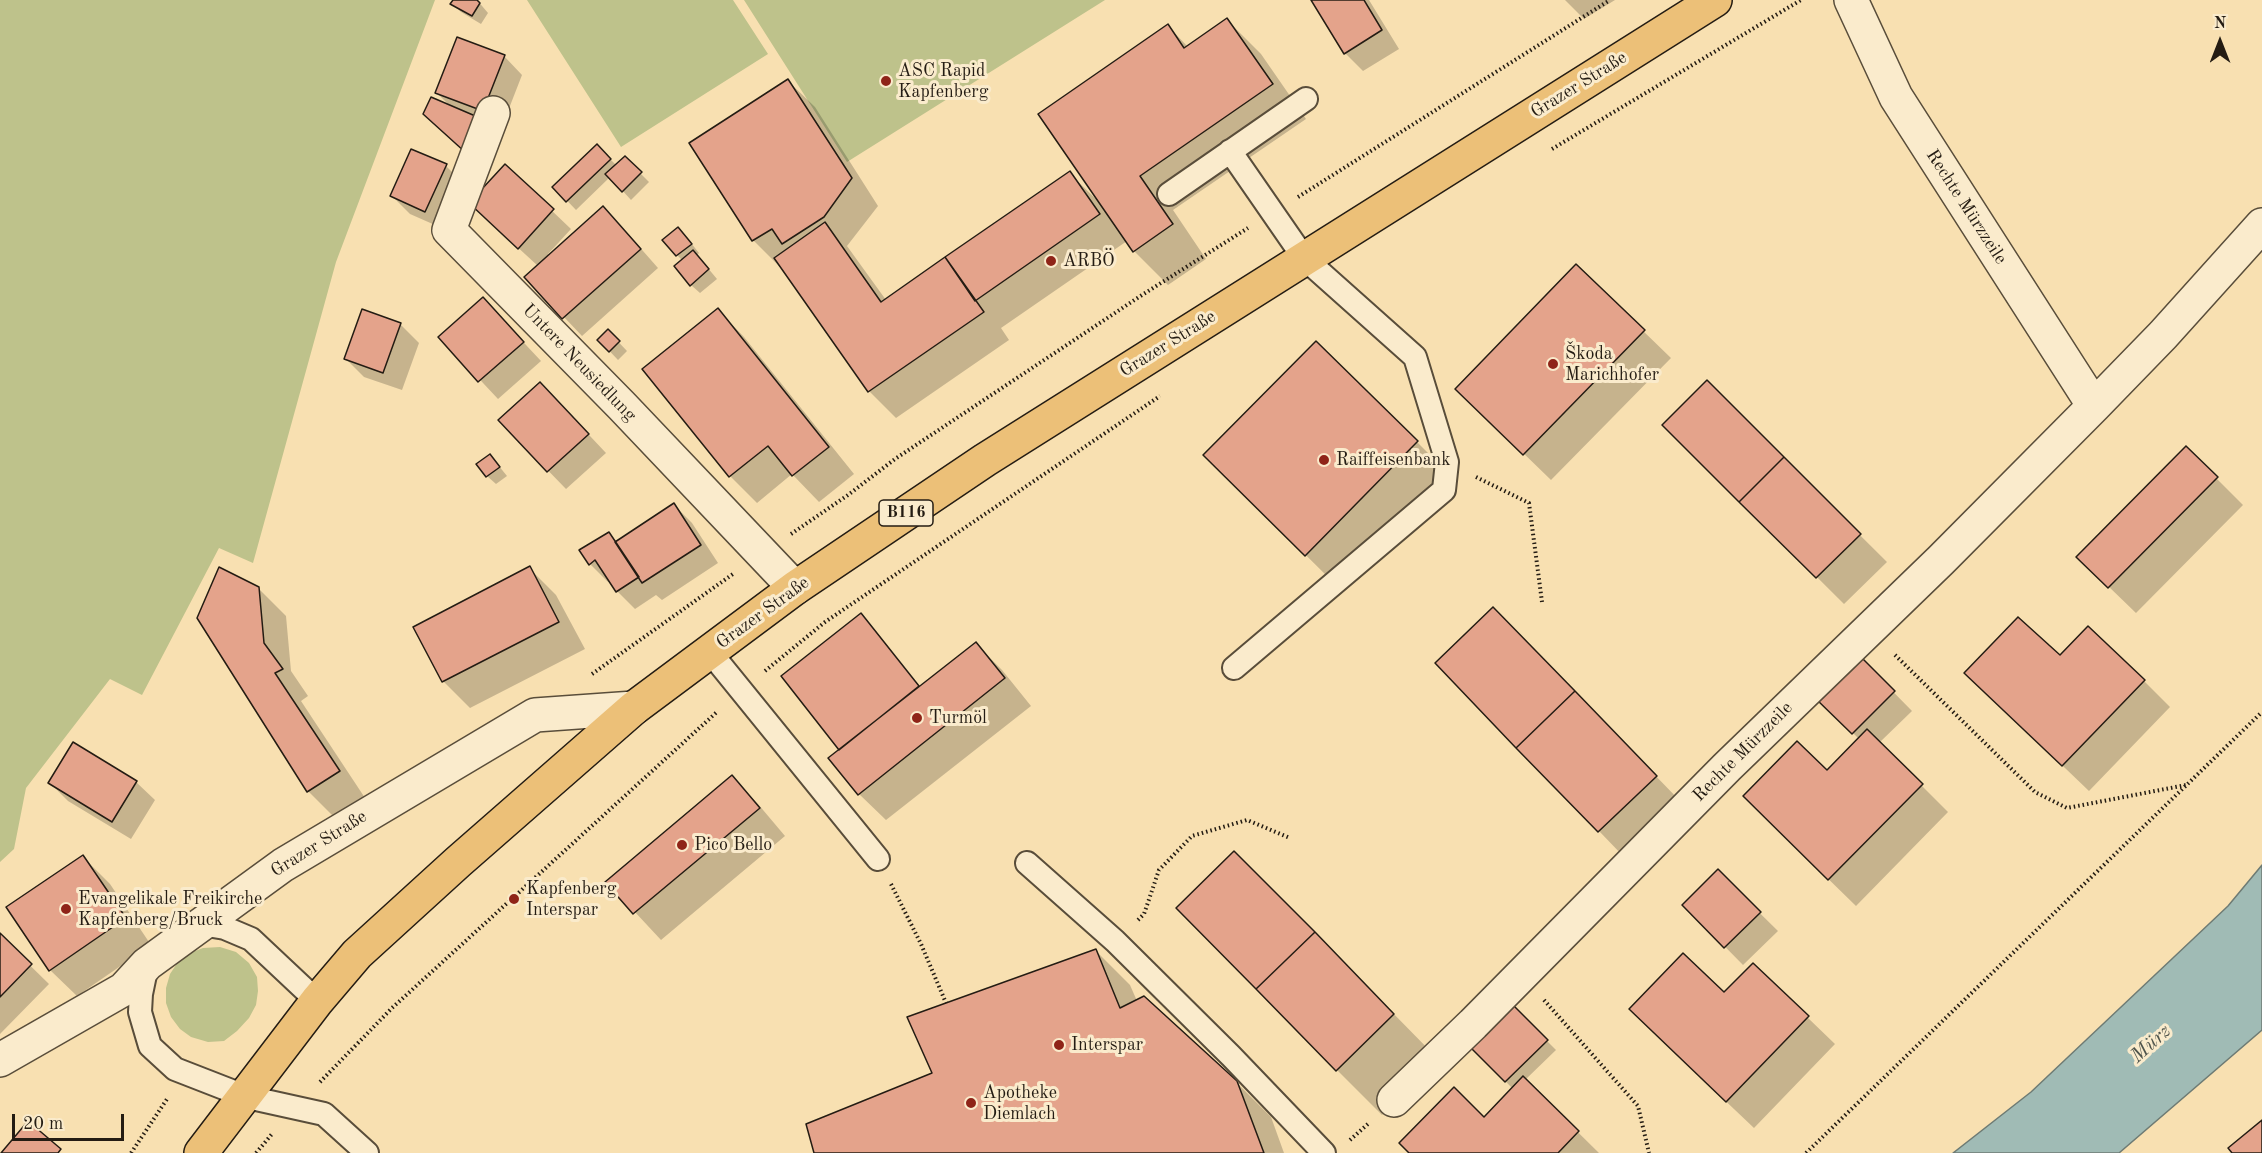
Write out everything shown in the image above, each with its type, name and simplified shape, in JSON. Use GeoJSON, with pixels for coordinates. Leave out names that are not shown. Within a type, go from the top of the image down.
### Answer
{"type":"FeatureCollection","features":[{"type":"Feature","properties":{"kind":"main road","name":"Grazer Straße"},"geometry":{"type":"LineString","coordinates":[[201,1153],[316,1001],[365,947],[634,708],[795,588],[985,460],[1715,0]]}},
{"type":"Feature","properties":{"kind":"street","name":"Rechte Mürzzeile"},"geometry":{"type":"LineString","coordinates":[[1851,0],[1896,97],[2094,406]]}},
{"type":"Feature","properties":{"kind":"street","name":"Untere Neusiedlung"},"geometry":{"type":"LineString","coordinates":[[493,112],[449,230],[764,553],[795,588]]}},
{"type":"Feature","properties":{"kind":"street","name":"Rechte Mürzzeile"},"geometry":{"type":"LineString","coordinates":[[1394,1100],[1727,767],[2094,406],[2163,335],[2262,225]]}},
{"type":"Feature","properties":{"kind":"street","name":"Grazer Straße"},"geometry":{"type":"LineString","coordinates":[[0,1060],[124,989],[147,964],[283,865],[535,715],[634,708]]}},
{"type":"Feature","properties":{"kind":"lane"},"geometry":{"type":"LineString","coordinates":[[1169,194],[1306,99]]}},
{"type":"Feature","properties":{"kind":"lane"},"geometry":{"type":"LineString","coordinates":[[1230,151],[1304,258],[1415,357],[1447,462],[1444,490],[1234,668]]}},
{"type":"Feature","properties":{"kind":"lane"},"geometry":{"type":"LineString","coordinates":[[710,651],[878,860]]}},
{"type":"Feature","properties":{"kind":"lane"},"geometry":{"type":"LineString","coordinates":[[1027,863],[1115,941],[1232,1056],[1335,1149]]}},
{"type":"Feature","properties":{"kind":"lane"},"geometry":{"type":"LineString","coordinates":[[201,924],[225,928],[251,939],[316,1001]]}},
{"type":"Feature","properties":{"kind":"lane"},"geometry":{"type":"LineString","coordinates":[[147,964],[140,1012],[150,1046],[175,1069],[244,1096],[324,1114],[367,1153]]}},
{"type":"Feature","properties":{"kind":"path"},"geometry":{"type":"LineString","coordinates":[[583,681],[848,495],[895,459],[1142,295],[1610,0]]}},
{"type":"Feature","properties":{"kind":"path"},"geometry":{"type":"LineString","coordinates":[[1545,153],[1801,0]]}},
{"type":"Feature","properties":{"kind":"path"},"geometry":{"type":"LineString","coordinates":[[256,1153],[295,1107],[392,1008],[741,690],[825,622],[1169,390]]}},
{"type":"Feature","properties":{"kind":"path"},"geometry":{"type":"LineString","coordinates":[[1447,462],[1529,503],[1542,602]]}},
{"type":"Feature","properties":{"kind":"path"},"geometry":{"type":"LineString","coordinates":[[1869,629],[2035,792],[2067,808],[2187,784]]}},
{"type":"Feature","properties":{"kind":"path"},"geometry":{"type":"LineString","coordinates":[[1806,1153],[2262,712]]}},
{"type":"Feature","properties":{"kind":"path"},"geometry":{"type":"LineString","coordinates":[[1115,941],[1144,914],[1159,870],[1192,836],[1247,820],[1290,838]]}},
{"type":"Feature","properties":{"kind":"path"},"geometry":{"type":"LineString","coordinates":[[878,860],[921,944],[946,1003]]}},
{"type":"Feature","properties":{"kind":"path"},"geometry":{"type":"LineString","coordinates":[[1522,974],[1638,1106],[1649,1153]]}},
{"type":"Feature","properties":{"kind":"path"},"geometry":{"type":"LineString","coordinates":[[131,1153],[184,1072]]}},
{"type":"Feature","properties":{"kind":"path"},"geometry":{"type":"LineString","coordinates":[[1335,1149],[1394,1100]]}},
{"type":"Feature","properties":{"kind":"green space"},"geometry":{"type":"Polygon","coordinates":[[[0,0],[435,0],[336,262],[253,563],[219,548],[142,695],[110,679],[26,788],[14,849],[0,862],[0,0]]]}},
{"type":"Feature","properties":{"kind":"green space"},"geometry":{"type":"Polygon","coordinates":[[[527,0],[733,0],[768,54],[621,147],[527,0]]]}},
{"type":"Feature","properties":{"kind":"green space","name":"ASC Rapid Kapfenberg"},"geometry":{"type":"Polygon","coordinates":[[[744,0],[1105,0],[847,162],[744,0]]]}},
{"type":"Feature","properties":{"kind":"green space"},"geometry":{"type":"Polygon","coordinates":[[[220,947],[236,952],[249,963],[257,977],[258,991],[256,1005],[249,1018],[237,1031],[224,1041],[208,1042],[191,1037],[180,1029],[171,1017],[166,1003],[166,988],[170,974],[178,962],[190,953],[203,948],[220,947]]]}},
{"type":"Feature","properties":{"kind":"water","name":"Mürz"},"geometry":{"type":"Polygon","coordinates":[[[2262,865],[2262,1030],[2119,1153],[1953,1153],[2031,1092],[2228,906],[2262,865]]]}},
{"type":"Feature","properties":{"kind":"building"},"geometry":{"type":"Polygon","coordinates":[[[453,0],[477,0],[480,3],[472,16],[450,4],[453,0]]]}},
{"type":"Feature","properties":{"kind":"building"},"geometry":{"type":"Polygon","coordinates":[[[1311,0],[1364,0],[1382,30],[1344,54],[1311,0]]]}},
{"type":"Feature","properties":{"kind":"building"},"geometry":{"type":"Polygon","coordinates":[[[1227,18],[1273,84],[1140,176],[1173,224],[1133,252],[1038,114],[1168,24],[1184,48],[1227,18]]]}},
{"type":"Feature","properties":{"kind":"building"},"geometry":{"type":"Polygon","coordinates":[[[457,37],[505,55],[483,111],[435,93],[457,37]]]}},
{"type":"Feature","properties":{"kind":"building"},"geometry":{"type":"Polygon","coordinates":[[[788,79],[852,178],[824,217],[782,244],[772,229],[752,241],[689,143],[788,79]]]}},
{"type":"Feature","properties":{"kind":"building"},"geometry":{"type":"Polygon","coordinates":[[[431,97],[480,118],[465,152],[423,114],[431,97]]]}},
{"type":"Feature","properties":{"kind":"building"},"geometry":{"type":"Polygon","coordinates":[[[597,144],[611,159],[566,202],[552,187],[597,144]]]}},
{"type":"Feature","properties":{"kind":"building"},"geometry":{"type":"Polygon","coordinates":[[[411,149],[447,164],[425,212],[390,196],[411,149]]]}},
{"type":"Feature","properties":{"kind":"building"},"geometry":{"type":"Polygon","coordinates":[[[625,156],[642,172],[622,192],[605,174],[625,156]]]}},
{"type":"Feature","properties":{"kind":"building"},"geometry":{"type":"Polygon","coordinates":[[[505,164],[554,209],[518,249],[469,203],[505,164]]]}},
{"type":"Feature","properties":{"kind":"building"},"geometry":{"type":"Polygon","coordinates":[[[1070,171],[1100,214],[975,301],[945,257],[1070,171]]]}},
{"type":"Feature","properties":{"kind":"building"},"geometry":{"type":"Polygon","coordinates":[[[603,206],[641,249],[562,319],[524,277],[603,206]]]}},
{"type":"Feature","properties":{"kind":"building"},"geometry":{"type":"Polygon","coordinates":[[[825,222],[881,302],[945,257],[984,312],[868,392],[774,258],[825,222]]]}},
{"type":"Feature","properties":{"kind":"building"},"geometry":{"type":"Polygon","coordinates":[[[678,227],[692,244],[676,256],[662,240],[678,227]]]}},
{"type":"Feature","properties":{"kind":"building"},"geometry":{"type":"Polygon","coordinates":[[[693,250],[709,269],[690,286],[674,266],[693,250]]]}},
{"type":"Feature","properties":{"kind":"building"},"geometry":{"type":"Polygon","coordinates":[[[1576,264],[1645,330],[1523,455],[1455,389],[1576,264]]]}},
{"type":"Feature","properties":{"kind":"building"},"geometry":{"type":"Polygon","coordinates":[[[483,297],[524,342],[478,382],[438,337],[483,297]]]}},
{"type":"Feature","properties":{"kind":"building"},"geometry":{"type":"Polygon","coordinates":[[[718,308],[829,447],[792,476],[768,446],[729,477],[642,369],[718,308]]]}},
{"type":"Feature","properties":{"kind":"building"},"geometry":{"type":"Polygon","coordinates":[[[362,309],[401,323],[383,373],[344,359],[362,309]]]}},
{"type":"Feature","properties":{"kind":"building"},"geometry":{"type":"Polygon","coordinates":[[[608,329],[620,341],[609,352],[597,340],[608,329]]]}},
{"type":"Feature","properties":{"kind":"building"},"geometry":{"type":"Polygon","coordinates":[[[1316,341],[1418,441],[1305,556],[1203,455],[1316,341]]]}},
{"type":"Feature","properties":{"kind":"building"},"geometry":{"type":"Polygon","coordinates":[[[1707,380],[1784,457],[1739,502],[1662,425],[1707,380]]]}},
{"type":"Feature","properties":{"kind":"building"},"geometry":{"type":"Polygon","coordinates":[[[540,382],[589,434],[547,472],[498,420],[540,382]]]}},
{"type":"Feature","properties":{"kind":"building"},"geometry":{"type":"Polygon","coordinates":[[[2186,446],[2218,477],[2108,588],[2076,557],[2186,446]]]}},
{"type":"Feature","properties":{"kind":"building"},"geometry":{"type":"Polygon","coordinates":[[[490,454],[500,467],[486,477],[476,464],[490,454]]]}},
{"type":"Feature","properties":{"kind":"building"},"geometry":{"type":"Polygon","coordinates":[[[1784,457],[1861,534],[1816,578],[1739,502],[1784,457]]]}},
{"type":"Feature","properties":{"kind":"building"},"geometry":{"type":"Polygon","coordinates":[[[674,503],[701,545],[642,583],[615,542],[674,503]]]}},
{"type":"Feature","properties":{"kind":"building"},"geometry":{"type":"Polygon","coordinates":[[[609,532],[639,577],[616,592],[595,560],[589,565],[579,550],[609,532]]]}},
{"type":"Feature","properties":{"kind":"building"},"geometry":{"type":"Polygon","coordinates":[[[530,566],[559,622],[442,682],[413,627],[530,566]]]}},
{"type":"Feature","properties":{"kind":"building"},"geometry":{"type":"Polygon","coordinates":[[[219,567],[259,587],[264,643],[283,669],[275,673],[340,771],[307,792],[197,618],[219,567]]]}},
{"type":"Feature","properties":{"kind":"building"},"geometry":{"type":"Polygon","coordinates":[[[1493,607],[1575,691],[1516,748],[1435,663],[1493,607]]]}},
{"type":"Feature","properties":{"kind":"building"},"geometry":{"type":"Polygon","coordinates":[[[861,613],[919,686],[839,750],[781,676],[861,613]]]}},
{"type":"Feature","properties":{"kind":"building"},"geometry":{"type":"Polygon","coordinates":[[[2018,617],[2060,655],[2088,626],[2145,680],[2062,766],[1964,673],[2018,617]]]}},
{"type":"Feature","properties":{"kind":"building","name":"Turmöl"},"geometry":{"type":"Polygon","coordinates":[[[976,642],[1005,678],[858,795],[828,758],[976,642]]]}},
{"type":"Feature","properties":{"kind":"building"},"geometry":{"type":"Polygon","coordinates":[[[1859,655],[1895,691],[1852,734],[1815,698],[1859,655]]]}},
{"type":"Feature","properties":{"kind":"building"},"geometry":{"type":"Polygon","coordinates":[[[1575,691],[1657,776],[1598,832],[1516,748],[1575,691]]]}},
{"type":"Feature","properties":{"kind":"building"},"geometry":{"type":"Polygon","coordinates":[[[1867,729],[1923,784],[1828,880],[1743,796],[1797,741],[1827,770],[1867,729]]]}},
{"type":"Feature","properties":{"kind":"building"},"geometry":{"type":"Polygon","coordinates":[[[73,742],[137,781],[112,822],[48,783],[73,742]]]}},
{"type":"Feature","properties":{"kind":"building","name":"Pico Bello"},"geometry":{"type":"Polygon","coordinates":[[[732,775],[760,808],[633,914],[605,882],[732,775]]]}},
{"type":"Feature","properties":{"kind":"building"},"geometry":{"type":"Polygon","coordinates":[[[1234,851],[1315,932],[1256,989],[1176,908],[1234,851]]]}},
{"type":"Feature","properties":{"kind":"building"},"geometry":{"type":"Polygon","coordinates":[[[83,855],[126,918],[49,971],[6,907],[83,855]]]}},
{"type":"Feature","properties":{"kind":"building"},"geometry":{"type":"Polygon","coordinates":[[[1718,869],[1761,912],[1724,948],[1682,905],[1718,869]]]}},
{"type":"Feature","properties":{"kind":"building"},"geometry":{"type":"Polygon","coordinates":[[[1315,932],[1394,1014],[1336,1071],[1256,989],[1315,932]]]}},
{"type":"Feature","properties":{"kind":"building"},"geometry":{"type":"Polygon","coordinates":[[[0,933],[32,964],[0,997],[0,933]]]}},
{"type":"Feature","properties":{"kind":"building","name":"Interspar"},"geometry":{"type":"Polygon","coordinates":[[[1096,949],[1120,1008],[1144,996],[1237,1081],[1264,1153],[814,1153],[806,1124],[932,1073],[907,1017],[1096,949]]]}},
{"type":"Feature","properties":{"kind":"building"},"geometry":{"type":"Polygon","coordinates":[[[1683,953],[1724,992],[1753,963],[1809,1016],[1726,1102],[1629,1009],[1683,953]]]}},
{"type":"Feature","properties":{"kind":"building"},"geometry":{"type":"Polygon","coordinates":[[[1512,1004],[1548,1040],[1505,1082],[1469,1046],[1512,1004]]]}},
{"type":"Feature","properties":{"kind":"building"},"geometry":{"type":"Polygon","coordinates":[[[1523,1076],[1579,1131],[1558,1153],[1409,1153],[1399,1143],[1454,1087],[1484,1117],[1523,1076]]]}},
{"type":"Feature","properties":{"kind":"building"},"geometry":{"type":"Polygon","coordinates":[[[2262,1120],[2262,1153],[2232,1153],[2228,1148],[2262,1120]]]}},
{"type":"Feature","properties":{"kind":"building"},"geometry":{"type":"Polygon","coordinates":[[[28,1121],[61,1149],[58,1153],[1,1153],[28,1121]]]}},
{"type":"Feature","properties":{"kind":"place","name":"ASC Rapid Kapfenberg"},"geometry":{"type":"Point","coordinates":[886,81]}},
{"type":"Feature","properties":{"kind":"place","name":"ARBÖ"},"geometry":{"type":"Point","coordinates":[1051,261]}},
{"type":"Feature","properties":{"kind":"place","name":"Škoda Marichhofer"},"geometry":{"type":"Point","coordinates":[1553,364]}},
{"type":"Feature","properties":{"kind":"place","name":"Raiffeisenbank"},"geometry":{"type":"Point","coordinates":[1324,460]}},
{"type":"Feature","properties":{"kind":"place","name":"Turmöl"},"geometry":{"type":"Point","coordinates":[917,718]}},
{"type":"Feature","properties":{"kind":"place","name":"Pico Bello"},"geometry":{"type":"Point","coordinates":[682,845]}},
{"type":"Feature","properties":{"kind":"place","name":"Kapfenberg Interspar"},"geometry":{"type":"Point","coordinates":[514,899]}},
{"type":"Feature","properties":{"kind":"place","name":"Evangelikale Freikirche Kapfenberg/Bruck"},"geometry":{"type":"Point","coordinates":[66,909]}},
{"type":"Feature","properties":{"kind":"place","name":"Interspar"},"geometry":{"type":"Point","coordinates":[1059,1045]}},
{"type":"Feature","properties":{"kind":"place","name":"Apotheke Diemlach"},"geometry":{"type":"Point","coordinates":[971,1103]}}]}
